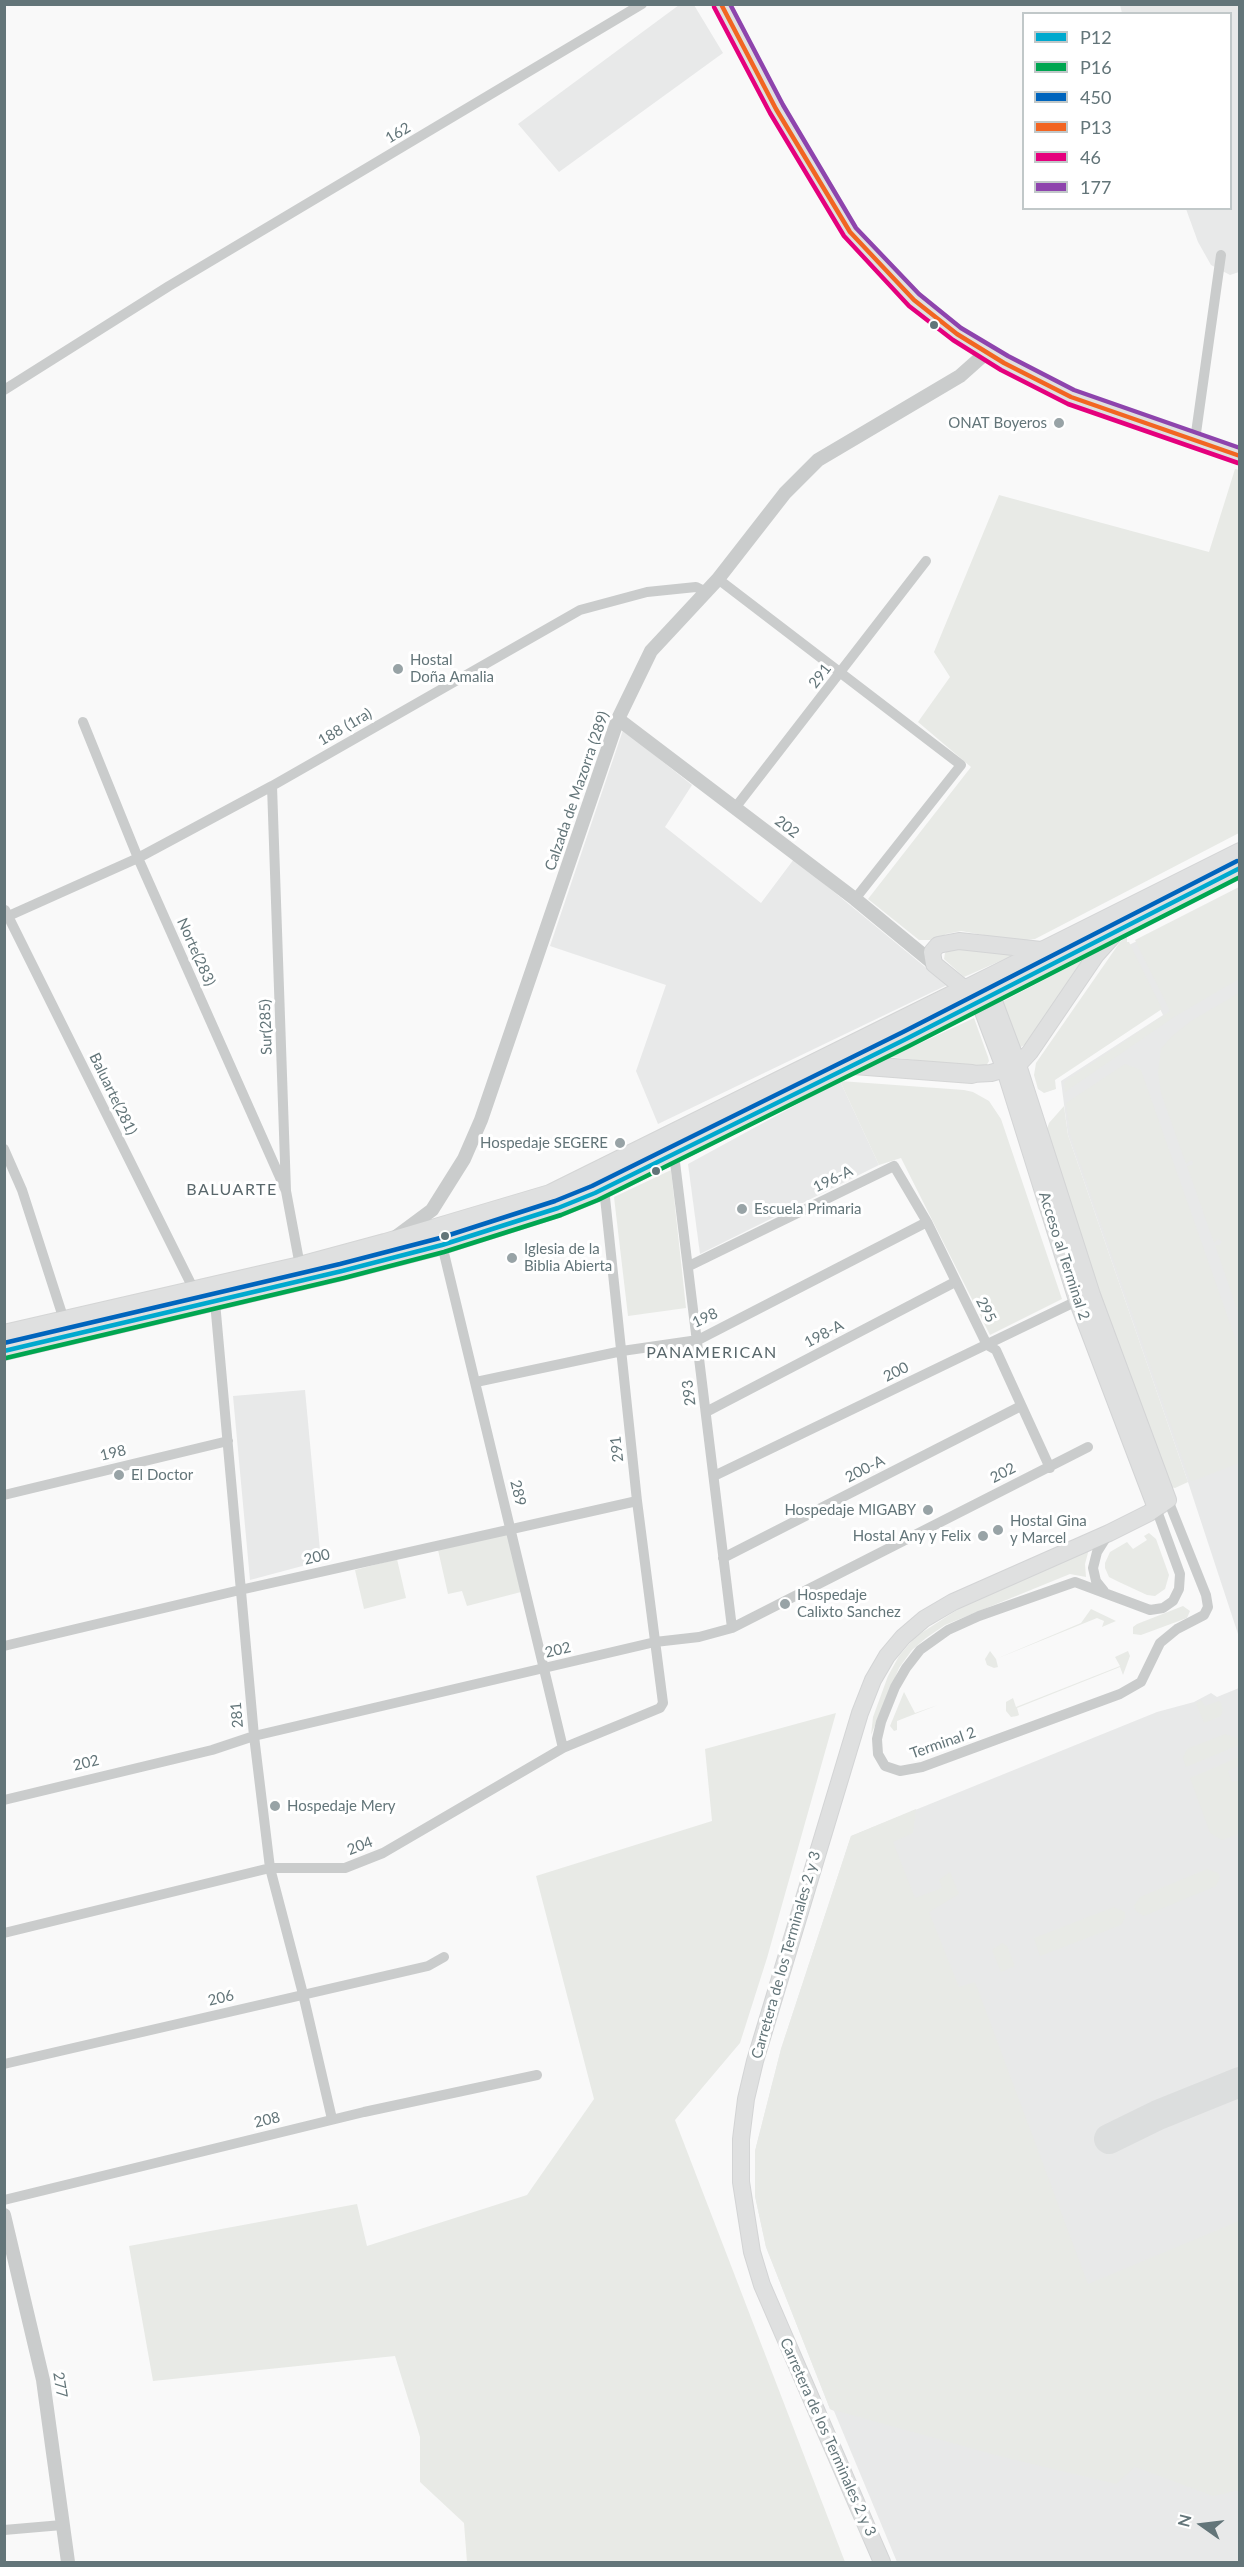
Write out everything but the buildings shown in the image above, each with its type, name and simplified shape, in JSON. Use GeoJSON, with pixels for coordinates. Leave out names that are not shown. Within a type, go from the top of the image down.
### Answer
{"type":"FeatureCollection","features":[{"type":"Feature","properties":{"kind":"highway"},"geometry":{"type":"LineString","coordinates":[[4,1334],[300,1266],[385,1244],[550,1194],[964,989]]}},
{"type":"Feature","properties":{"kind":"highway"},"geometry":{"type":"LineString","coordinates":[[4,1351],[442,1245],[548,1212],[674,1154],[986,998]]}},
{"type":"Feature","properties":{"kind":"highway"},"geometry":{"type":"LineString","coordinates":[[852,1065],[972,1074]]}},
{"type":"Feature","properties":{"kind":"main road"},"geometry":{"type":"LineString","coordinates":[[720,4],[776,109],[850,232],[914,300],[957,334],[1071,397],[1239,456]]}},
{"type":"Feature","properties":{"kind":"main road"},"geometry":{"type":"LineString","coordinates":[[964,989],[1239,851]]}},
{"type":"Feature","properties":{"kind":"main road"},"geometry":{"type":"LineString","coordinates":[[1043,950],[1024,950],[959,941],[944,942],[934,956],[964,989],[986,998],[1239,868]]}},
{"type":"Feature","properties":{"kind":"main road"},"geometry":{"type":"LineString","coordinates":[[972,1074],[1012,1067],[1030,1052],[1096,955],[1122,927]]}},
{"type":"Feature","properties":{"kind":"main road","name":"Acceso al Terminal 2"},"geometry":{"type":"LineString","coordinates":[[986,998],[1012,1067],[1084,1298]]}},
{"type":"Feature","properties":{"kind":"main road","name":"Acceso al Terminal 2"},"geometry":{"type":"LineString","coordinates":[[1012,1067],[1013,1097],[1084,1298],[1162,1504]]}},
{"type":"Feature","properties":{"kind":"main road"},"geometry":{"type":"LineString","coordinates":[[972,1074],[1002,1087],[1013,1097]]}},
{"type":"Feature","properties":{"kind":"main road","name":"Carretera de los Terminales 2 y 3"},"geometry":{"type":"LineString","coordinates":[[882,2562],[771,2307],[752,2252],[741,2182],[741,2139],[746,2099],[808,1881],[860,1713],[873,1680],[887,1656],[903,1637],[924,1619],[953,1602],[1109,1533],[1162,1504]]}},
{"type":"Feature","properties":{"kind":"street","name":"162"},"geometry":{"type":"LineString","coordinates":[[4,390],[169,286],[642,4]]}},
{"type":"Feature","properties":{"kind":"street"},"geometry":{"type":"LineString","coordinates":[[1195,440],[1221,255]]}},
{"type":"Feature","properties":{"kind":"street","name":"Calzada de Mazorra (289)"},"geometry":{"type":"LineString","coordinates":[[385,1244],[432,1210],[464,1159],[481,1120],[618,719],[651,651],[718,579],[784,493],[818,460],[960,376],[987,352]]}},
{"type":"Feature","properties":{"kind":"street","name":"291"},"geometry":{"type":"LineString","coordinates":[[735,808],[926,561]]}},
{"type":"Feature","properties":{"kind":"street"},"geometry":{"type":"LineString","coordinates":[[718,579],[840,675],[961,765],[855,899]]}},
{"type":"Feature","properties":{"kind":"street","name":"188 (1ra)"},"geometry":{"type":"LineString","coordinates":[[6,915],[138,858],[272,786],[580,610],[647,592],[696,588],[706,592]]}},
{"type":"Feature","properties":{"kind":"street","name":"202"},"geometry":{"type":"LineString","coordinates":[[618,719],[855,899],[909,944],[934,956]]}},
{"type":"Feature","properties":{"kind":"street","name":"Norte(283)"},"geometry":{"type":"LineString","coordinates":[[83,722],[138,858],[286,1191]]}},
{"type":"Feature","properties":{"kind":"street","name":"Sur(285)"},"geometry":{"type":"LineString","coordinates":[[272,786],[286,1191],[300,1266]]}},
{"type":"Feature","properties":{"kind":"street","name":"Baluarte(281)"},"geometry":{"type":"LineString","coordinates":[[6,915],[194,1290]]}},
{"type":"Feature","properties":{"kind":"street"},"geometry":{"type":"LineString","coordinates":[[4,1149],[22,1190],[64,1320]]}},
{"type":"Feature","properties":{"kind":"street","name":"293"},"geometry":{"type":"LineString","coordinates":[[674,1154],[732,1628]]}},
{"type":"Feature","properties":{"kind":"street","name":"196-A"},"geometry":{"type":"LineString","coordinates":[[689,1266],[894,1166]]}},
{"type":"Feature","properties":{"kind":"street","name":"295"},"geometry":{"type":"LineString","coordinates":[[894,1166],[927,1222],[987,1345],[996,1350],[1050,1468]]}},
{"type":"Feature","properties":{"kind":"street","name":"291"},"geometry":{"type":"LineString","coordinates":[[604,1188],[637,1501],[662,1706]]}},
{"type":"Feature","properties":{"kind":"street","name":"198"},"geometry":{"type":"LineString","coordinates":[[476,1382],[622,1351],[698,1340],[927,1222]]}},
{"type":"Feature","properties":{"kind":"street","name":"289"},"geometry":{"type":"LineString","coordinates":[[442,1245],[563,1748]]}},
{"type":"Feature","properties":{"kind":"street","name":"198-A"},"geometry":{"type":"LineString","coordinates":[[706,1412],[955,1282]]}},
{"type":"Feature","properties":{"kind":"street","name":"200"},"geometry":{"type":"LineString","coordinates":[[714,1476],[1084,1298]]}},
{"type":"Feature","properties":{"kind":"street","name":"281"},"geometry":{"type":"LineString","coordinates":[[214,1302],[254,1736],[270,1868],[303,1994],[332,2120]]}},
{"type":"Feature","properties":{"kind":"street","name":"200-A"},"geometry":{"type":"LineString","coordinates":[[723,1558],[1021,1406]]}},
{"type":"Feature","properties":{"kind":"street","name":"198"},"geometry":{"type":"LineString","coordinates":[[4,1495],[228,1441]]}},
{"type":"Feature","properties":{"kind":"street","name":"202"},"geometry":{"type":"LineString","coordinates":[[4,1800],[212,1750],[254,1736],[545,1670],[656,1642],[699,1637],[732,1628],[1088,1447]]}},
{"type":"Feature","properties":{"kind":"street","name":"200"},"geometry":{"type":"LineString","coordinates":[[4,1646],[240,1590],[637,1501]]}},
{"type":"Feature","properties":{"kind":"street","name":"Terminal 2"},"geometry":{"type":"LineString","coordinates":[[1162,1504],[1206,1595],[1208,1607],[1204,1615],[1177,1629],[1160,1643],[1141,1682],[1120,1694],[922,1767],[900,1771],[882,1763],[877,1743],[886,1710],[906,1668],[933,1640],[979,1616],[1075,1582],[1154,1610],[1168,1606],[1179,1589],[1180,1574],[1162,1504]]}},
{"type":"Feature","properties":{"kind":"street"},"geometry":{"type":"LineString","coordinates":[[1107,1593],[1098,1584],[1093,1568],[1097,1552],[1109,1533]]}},
{"type":"Feature","properties":{"kind":"street","name":"204"},"geometry":{"type":"LineString","coordinates":[[4,1933],[270,1868],[345,1868],[383,1853],[563,1748],[662,1706]]}},
{"type":"Feature","properties":{"kind":"street","name":"206"},"geometry":{"type":"LineString","coordinates":[[4,2064],[428,1966],[444,1957]]}},
{"type":"Feature","properties":{"kind":"street","name":"208"},"geometry":{"type":"LineString","coordinates":[[4,2200],[332,2120],[537,2075]]}},
{"type":"Feature","properties":{"kind":"street","name":"277"},"geometry":{"type":"LineString","coordinates":[[4,2215],[43,2380],[68,2562]]}},
{"type":"Feature","properties":{"kind":"street"},"geometry":{"type":"LineString","coordinates":[[4,2530],[62,2525]]}},
{"type":"Feature","properties":{"kind":"shaded area"},"geometry":{"type":"Polygon","coordinates":[[[679,5],[694,5],[723,53],[559,172],[518,124],[679,5]]]}},
{"type":"Feature","properties":{"kind":"shaded area"},"geometry":{"type":"Polygon","coordinates":[[[1120,5],[1239,5],[1239,272],[1230,275],[1211,265],[1198,242],[1186,210],[1232,210],[1232,12],[1122,12],[1120,5]]]}},
{"type":"Feature","properties":{"kind":"shaded area"},"geometry":{"type":"Polygon","coordinates":[[[1235,469],[1239,470],[1239,833],[1035,939],[1018,941],[961,931],[946,934],[937,940],[919,940],[868,899],[971,767],[918,722],[950,677],[934,652],[999,495],[1209,552],[1235,469]]]}},
{"type":"Feature","properties":{"kind":"shaded area"},"geometry":{"type":"Polygon","coordinates":[[[623,730],[692,785],[665,827],[761,903],[794,859],[947,985],[658,1124],[636,1071],[666,985],[550,946],[623,730]]]}},
{"type":"Feature","properties":{"kind":"shaded area"},"geometry":{"type":"Polygon","coordinates":[[[1239,887],[1239,979],[1174,1017],[1065,1092],[1064,1082],[1170,1011],[1135,940],[1239,887]]]}},
{"type":"Feature","properties":{"kind":"shaded area"},"geometry":{"type":"Polygon","coordinates":[[[1239,890],[1239,1637],[1068,1135],[1061,1081],[1163,1015],[1129,945],[1239,890]]]}},
{"type":"Feature","properties":{"kind":"shaded area"},"geometry":{"type":"Polygon","coordinates":[[[1127,936],[1127,942],[1162,1009],[1055,1080],[1056,1089],[1044,1093],[1038,1089],[1034,1075],[1036,1063],[1120,942],[1127,936]]]}},
{"type":"Feature","properties":{"kind":"shaded area"},"geometry":{"type":"Polygon","coordinates":[[[952,947],[1016,954],[964,977],[944,959],[945,953],[952,947]]]}},
{"type":"Feature","properties":{"kind":"shaded area"},"geometry":{"type":"Polygon","coordinates":[[[1082,960],[1026,1044],[1019,1048],[1002,1002],[1082,960]]]}},
{"type":"Feature","properties":{"kind":"shaded area"},"geometry":{"type":"Polygon","coordinates":[[[1239,993],[1239,1315],[1215,1245],[1220,1245],[1222,1241],[1218,1239],[1214,1243],[1187,1166],[1192,1165],[1193,1162],[1191,1160],[1186,1164],[1161,1093],[1158,1072],[1161,1049],[1171,1037],[1191,1021],[1239,993]]]}},
{"type":"Feature","properties":{"kind":"shaded area"},"geometry":{"type":"Polygon","coordinates":[[[974,1018],[989,1061],[986,1066],[980,1068],[891,1057],[974,1018]]]}},
{"type":"Feature","properties":{"kind":"shaded area"},"geometry":{"type":"Polygon","coordinates":[[[1125,1064],[1141,1070],[1239,1349],[1239,1463],[1193,1481],[1190,1480],[1070,1134],[1066,1103],[1125,1064]]]}},
{"type":"Feature","properties":{"kind":"shaded area","name":"Escuela Primaria"},"geometry":{"type":"Polygon","coordinates":[[[840,1081],[879,1165],[700,1254],[688,1164],[840,1081]]]}},
{"type":"Feature","properties":{"kind":"shaded area"},"geometry":{"type":"Polygon","coordinates":[[[840,1081],[964,1090],[989,1101],[1001,1119],[1062,1299],[990,1335],[901,1158],[879,1165],[840,1081]]]}},
{"type":"Feature","properties":{"kind":"shaded area"},"geometry":{"type":"Polygon","coordinates":[[[1064,1106],[1068,1135],[1188,1482],[1175,1488],[1170,1487],[1089,1272],[1046,1132],[1049,1123],[1064,1106]]]}},
{"type":"Feature","properties":{"kind":"shaded area"},"geometry":{"type":"Polygon","coordinates":[[[671,1170],[686,1308],[628,1316],[614,1197],[671,1170]]]}},
{"type":"Feature","properties":{"kind":"shaded area"},"geometry":{"type":"Polygon","coordinates":[[[305,1390],[321,1561],[250,1580],[233,1396],[305,1390]]]}},
{"type":"Feature","properties":{"kind":"shaded area"},"geometry":{"type":"Polygon","coordinates":[[[507,1533],[521,1592],[467,1606],[462,1591],[448,1594],[438,1550],[507,1533]]]}},
{"type":"Feature","properties":{"kind":"shaded area"},"geometry":{"type":"Polygon","coordinates":[[[1149,1533],[1156,1539],[1169,1575],[1165,1589],[1155,1596],[1147,1595],[1109,1577],[1105,1568],[1110,1552],[1127,1542],[1133,1549],[1147,1540],[1144,1536],[1149,1533]]]}},
{"type":"Feature","properties":{"kind":"shaded area"},"geometry":{"type":"Polygon","coordinates":[[[1089,1549],[1085,1564],[1086,1577],[1070,1574],[945,1625],[926,1638],[912,1650],[899,1668],[871,1735],[873,1717],[888,1676],[899,1656],[915,1637],[960,1608],[1089,1549]]]}},
{"type":"Feature","properties":{"kind":"shaded area"},"geometry":{"type":"Polygon","coordinates":[[[397,1559],[406,1598],[364,1609],[355,1570],[397,1559]]]}},
{"type":"Feature","properties":{"kind":"shaded area"},"geometry":{"type":"Polygon","coordinates":[[[1183,1606],[1190,1611],[1187,1618],[1141,1635],[1133,1634],[1133,1627],[1137,1624],[1183,1606]]]}},
{"type":"Feature","properties":{"kind":"shaded area"},"geometry":{"type":"Polygon","coordinates":[[[1091,1609],[1116,1621],[1102,1627],[1104,1621],[1097,1618],[996,1659],[1081,1623],[1091,1609]]]}},
{"type":"Feature","properties":{"kind":"shaded area"},"geometry":{"type":"Polygon","coordinates":[[[990,1651],[998,1667],[994,1668],[987,1665],[985,1659],[990,1651]]]}},
{"type":"Feature","properties":{"kind":"shaded area"},"geometry":{"type":"Polygon","coordinates":[[[1128,1651],[1130,1656],[1123,1675],[1120,1667],[1017,1708],[1019,1715],[1017,1716],[1011,1717],[1006,1711],[1006,1702],[1013,1698],[1016,1707],[1120,1666],[1115,1657],[1128,1651]]]}},
{"type":"Feature","properties":{"kind":"shaded area"},"geometry":{"type":"Polygon","coordinates":[[[1239,1688],[1239,2562],[897,2562],[834,2411],[830,2409],[766,2247],[755,2196],[755,2151],[781,2049],[851,1836],[1157,1712],[1194,1702],[1211,1693],[1217,1697],[1239,1688]]]}},
{"type":"Feature","properties":{"kind":"shaded area"},"geometry":{"type":"Polygon","coordinates":[[[904,1692],[915,1713],[938,1705],[897,1721],[897,1730],[894,1731],[890,1726],[904,1692]]]}},
{"type":"Feature","properties":{"kind":"shaded area"},"geometry":{"type":"Polygon","coordinates":[[[1201,1700],[1205,1706],[1219,1701],[1223,1709],[1221,1716],[1204,1723],[1196,1703],[1201,1700]]]}},
{"type":"Feature","properties":{"kind":"shaded area"},"geometry":{"type":"Polygon","coordinates":[[[836,1713],[767,1958],[740,2043],[675,2120],[845,2562],[467,2562],[464,2523],[420,2482],[420,2437],[395,2356],[153,2381],[129,2246],[357,2204],[367,2246],[527,2195],[594,2099],[536,1876],[712,1821],[705,1749],[836,1713]]]}},
{"type":"Feature","properties":{"kind":"shaded area"},"geometry":{"type":"Polygon","coordinates":[[[1225,1734],[1239,1739],[1239,1745],[1186,1767],[1183,1758],[1187,1749],[1225,1734]]]}},
{"type":"Feature","properties":{"kind":"shaded area"},"geometry":{"type":"Polygon","coordinates":[[[1239,1757],[1239,1766],[1228,1771],[1232,1782],[1239,1780],[1239,1834],[1222,1840],[1210,1833],[1190,1778],[1239,1757]]]}},
{"type":"Feature","properties":{"kind":"shaded area"},"geometry":{"type":"Polygon","coordinates":[[[916,1809],[913,1833],[893,1842],[915,1898],[942,1888],[939,1880],[950,1872],[959,1894],[929,1912],[959,1987],[975,1982],[1088,2284],[1239,2221],[1239,2490],[1213,2496],[1135,2467],[1116,2484],[999,2456],[830,2409],[766,2247],[755,2196],[755,2151],[781,2049],[851,1836],[916,1809]]]}},
{"type":"Feature","properties":{"kind":"shaded area"},"geometry":{"type":"Polygon","coordinates":[[[1207,1869],[1218,1873],[1220,1877],[1216,1886],[1144,1916],[1136,1911],[1134,1906],[1140,1897],[1207,1869]]]}},
{"type":"Feature","properties":{"kind":"shaded area"},"geometry":{"type":"Polygon","coordinates":[[[1114,1907],[1125,1912],[1121,1925],[1040,1956],[1034,1938],[1114,1907]]]}},
{"type":"Feature","properties":{"kind":"shaded area"},"geometry":{"type":"Polygon","coordinates":[[[1002,1943],[1007,1946],[1015,1966],[1001,1972],[992,1950],[1002,1943]]]}},
{"type":"Feature","properties":{"kind":"taxiway"},"geometry":{"type":"LineString","coordinates":[[1109,2139],[1158,2115],[1240,2082]]}},
{"type":"Feature","properties":{"kind":"transit line","name":"P13"},"geometry":{"type":"LineString","coordinates":[[721,4],[776,109],[850,232],[914,300],[957,334],[1004,363],[1071,397],[1240,456]]}},
{"type":"Feature","properties":{"kind":"transit line","name":"177"},"geometry":{"type":"LineString","coordinates":[[730,4],[783,105],[856,228],[919,294],[961,328],[1008,356],[1074,390],[1240,448]]}},
{"type":"Feature","properties":{"kind":"transit line","name":"46"},"geometry":{"type":"LineString","coordinates":[[714,7],[770,113],[844,236],[909,306],[953,340],[1001,370],[1068,404],[1238,463]]}},
{"type":"Feature","properties":{"kind":"transit line","name":"450"},"geometry":{"type":"LineString","coordinates":[[4,1343],[340,1264],[440,1238],[555,1201],[592,1186],[903,1032],[1237,861]]}},
{"type":"Feature","properties":{"kind":"transit line","name":"P12"},"geometry":{"type":"LineString","coordinates":[[4,1351],[342,1271],[442,1245],[558,1208],[595,1193],[906,1039],[1240,868]]}},
{"type":"Feature","properties":{"kind":"transit line","name":"P16"},"geometry":{"type":"LineString","coordinates":[[6,1358],[344,1278],[444,1252],[561,1215],[598,1200],[909,1046],[1240,877]]}},
{"type":"Feature","properties":{"kind":"place","name":"ONAT Boyeros"},"geometry":{"type":"Point","coordinates":[1059,423]}},
{"type":"Feature","properties":{"kind":"place","name":"Hostal Doña Amalia"},"geometry":{"type":"Point","coordinates":[398,669]}},
{"type":"Feature","properties":{"kind":"place","name":"Hospedaje SEGERE"},"geometry":{"type":"Point","coordinates":[620,1143]}},
{"type":"Feature","properties":{"kind":"place","name":"Escuela Primaria"},"geometry":{"type":"Point","coordinates":[742,1209]}},
{"type":"Feature","properties":{"kind":"place","name":"Iglesia de la Biblia Abierta"},"geometry":{"type":"Point","coordinates":[512,1258]}},
{"type":"Feature","properties":{"kind":"place","name":"El Doctor"},"geometry":{"type":"Point","coordinates":[119,1475]}},
{"type":"Feature","properties":{"kind":"place","name":"Hospedaje MIGABY"},"geometry":{"type":"Point","coordinates":[928,1510]}},
{"type":"Feature","properties":{"kind":"place","name":"Hostal Gina y Marcel"},"geometry":{"type":"Point","coordinates":[998,1530]}},
{"type":"Feature","properties":{"kind":"place","name":"Hostal Any y Felix"},"geometry":{"type":"Point","coordinates":[983,1536]}},
{"type":"Feature","properties":{"kind":"place","name":"Hospedaje Calixto Sanchez"},"geometry":{"type":"Point","coordinates":[785,1604]}},
{"type":"Feature","properties":{"kind":"place","name":"Hospedaje Mery"},"geometry":{"type":"Point","coordinates":[275,1806]}},
{"type":"Feature","properties":{"kind":"district","name":"BALUARTE"},"geometry":{"type":"Point","coordinates":[232,1190]}},
{"type":"Feature","properties":{"kind":"district","name":"PANAMERICAN"},"geometry":{"type":"Point","coordinates":[712,1353]}}]}
